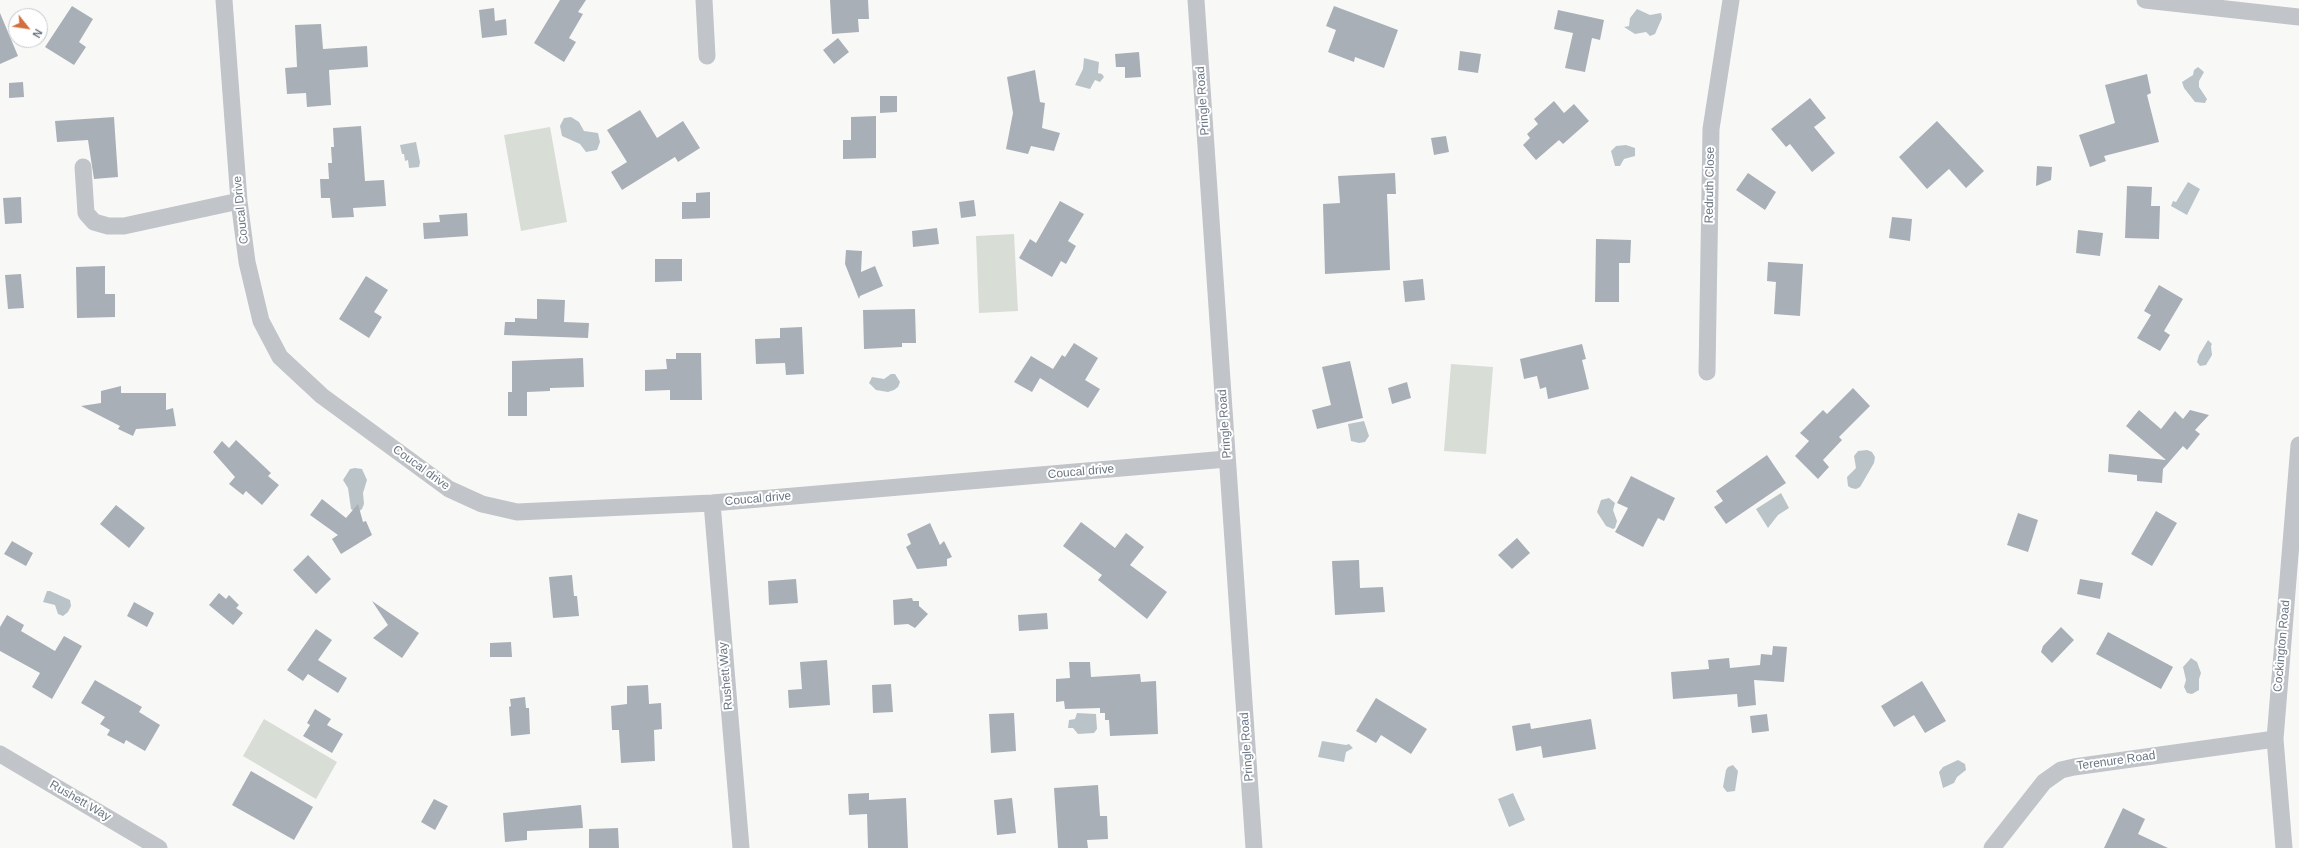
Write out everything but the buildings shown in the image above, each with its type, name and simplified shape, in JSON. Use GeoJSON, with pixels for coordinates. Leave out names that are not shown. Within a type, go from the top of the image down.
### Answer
{"type":"FeatureCollection","features":[{"type":"Feature","properties":{"kind":"street","name":"Coucal Drive"},"geometry":{"type":"LineString","coordinates":[[224,0],[239,201],[247,262],[260,321],[280,357],[322,396]]}},
{"type":"Feature","properties":{"kind":"street"},"geometry":{"type":"LineString","coordinates":[[704,0],[707,56]]}},
{"type":"Feature","properties":{"kind":"street","name":"Pringle Road"},"geometry":{"type":"LineString","coordinates":[[1196,0],[1254,848]]}},
{"type":"Feature","properties":{"kind":"street","name":"Redruth Close"},"geometry":{"type":"LineString","coordinates":[[1707,372],[1711,129],[1731,0]]}},
{"type":"Feature","properties":{"kind":"street"},"geometry":{"type":"LineString","coordinates":[[2145,0],[2299,17]]}},
{"type":"Feature","properties":{"kind":"street"},"geometry":{"type":"LineString","coordinates":[[83,168],[86,213],[94,222],[108,226],[124,226],[239,201]]}},
{"type":"Feature","properties":{"kind":"street","name":"Coucal drive"},"geometry":{"type":"LineString","coordinates":[[322,396],[449,489],[482,504],[517,512],[712,503],[1227,459]]}},
{"type":"Feature","properties":{"kind":"street","name":"Cockington Road"},"geometry":{"type":"LineString","coordinates":[[2284,848],[2275,739],[2293,582],[2299,445]]}},
{"type":"Feature","properties":{"kind":"street","name":"Rushett Way"},"geometry":{"type":"LineString","coordinates":[[712,503],[741,848]]}},
{"type":"Feature","properties":{"kind":"street","name":"Terenure Road"},"geometry":{"type":"LineString","coordinates":[[1992,848],[2044,782],[2061,770],[2074,766],[2275,739]]}},
{"type":"Feature","properties":{"kind":"street","name":"Rushett Way"},"geometry":{"type":"LineString","coordinates":[[0,754],[159,848]]}},
{"type":"Feature","properties":{"kind":"shaded area"},"geometry":{"type":"Polygon","coordinates":[[[1637,9],[1650,15],[1661,13],[1662,18],[1655,34],[1650,36],[1646,32],[1635,34],[1624,27],[1629,26],[1630,18],[1637,9]]]}},
{"type":"Feature","properties":{"kind":"shaded area"},"geometry":{"type":"Polygon","coordinates":[[[1084,58],[1099,62],[1098,73],[1102,74],[1104,77],[1100,82],[1095,80],[1090,89],[1075,85],[1083,69],[1084,58]]]}},
{"type":"Feature","properties":{"kind":"shaded area"},"geometry":{"type":"Polygon","coordinates":[[[2198,67],[2204,72],[2199,81],[2199,87],[2207,99],[2205,103],[2195,102],[2184,88],[2182,82],[2193,75],[2194,70],[2198,67]]]}},
{"type":"Feature","properties":{"kind":"shaded area"},"geometry":{"type":"Polygon","coordinates":[[[571,117],[579,122],[584,131],[598,133],[600,142],[597,150],[586,152],[580,144],[562,136],[560,126],[564,118],[571,117]]]}},
{"type":"Feature","properties":{"kind":"shaded area"},"geometry":{"type":"Polygon","coordinates":[[[550,127],[567,222],[521,231],[504,135],[550,127]]]}},
{"type":"Feature","properties":{"kind":"shaded area"},"geometry":{"type":"Polygon","coordinates":[[[416,142],[420,162],[419,167],[409,168],[408,160],[405,161],[400,145],[416,142]]]}},
{"type":"Feature","properties":{"kind":"shaded area"},"geometry":{"type":"Polygon","coordinates":[[[1626,145],[1635,148],[1635,156],[1624,159],[1620,166],[1615,166],[1611,151],[1616,146],[1626,145]]]}},
{"type":"Feature","properties":{"kind":"shaded area"},"geometry":{"type":"Polygon","coordinates":[[[2188,182],[2200,189],[2187,215],[2171,206],[2173,201],[2176,202],[2188,182]]]}},
{"type":"Feature","properties":{"kind":"shaded area"},"geometry":{"type":"Polygon","coordinates":[[[1014,234],[1018,311],[979,313],[976,236],[1014,234]]]}},
{"type":"Feature","properties":{"kind":"shaded area"},"geometry":{"type":"Polygon","coordinates":[[[2208,340],[2212,344],[2212,355],[2206,365],[2200,366],[2197,362],[2199,355],[2208,340]]]}},
{"type":"Feature","properties":{"kind":"shaded area"},"geometry":{"type":"Polygon","coordinates":[[[1451,364],[1493,367],[1486,454],[1444,451],[1451,364]]]}},
{"type":"Feature","properties":{"kind":"shaded area"},"geometry":{"type":"Polygon","coordinates":[[[891,374],[895,374],[900,382],[898,387],[894,390],[888,392],[876,390],[869,383],[872,377],[884,379],[891,374]]]}},
{"type":"Feature","properties":{"kind":"shaded area"},"geometry":{"type":"Polygon","coordinates":[[[1364,421],[1369,436],[1365,442],[1359,443],[1351,441],[1348,424],[1364,421]]]}},
{"type":"Feature","properties":{"kind":"shaded area"},"geometry":{"type":"Polygon","coordinates":[[[1867,450],[1872,452],[1875,457],[1874,463],[1860,487],[1856,489],[1851,488],[1848,486],[1847,477],[1856,468],[1854,456],[1858,451],[1867,450]]]}},
{"type":"Feature","properties":{"kind":"shaded area"},"geometry":{"type":"Polygon","coordinates":[[[350,469],[362,469],[367,480],[363,493],[364,504],[362,509],[357,513],[351,509],[348,488],[343,480],[350,469]]]}},
{"type":"Feature","properties":{"kind":"shaded area"},"geometry":{"type":"Polygon","coordinates":[[[1781,493],[1789,508],[1778,515],[1768,528],[1756,509],[1781,493]]]}},
{"type":"Feature","properties":{"kind":"shaded area"},"geometry":{"type":"Polygon","coordinates":[[[1609,498],[1615,503],[1613,510],[1617,521],[1615,528],[1613,529],[1606,526],[1597,512],[1601,500],[1609,498]]]}},
{"type":"Feature","properties":{"kind":"shaded area"},"geometry":{"type":"Polygon","coordinates":[[[47,591],[70,600],[71,606],[68,612],[63,616],[58,614],[55,605],[43,602],[47,591]]]}},
{"type":"Feature","properties":{"kind":"shaded area"},"geometry":{"type":"Polygon","coordinates":[[[2191,658],[2197,662],[2201,673],[2199,679],[2199,690],[2192,694],[2187,693],[2184,687],[2186,680],[2183,667],[2191,658]]]}},
{"type":"Feature","properties":{"kind":"shaded area"},"geometry":{"type":"Polygon","coordinates":[[[1077,713],[1096,714],[1097,729],[1094,733],[1078,734],[1073,728],[1068,728],[1069,720],[1075,719],[1077,713]]]}},
{"type":"Feature","properties":{"kind":"shaded area"},"geometry":{"type":"Polygon","coordinates":[[[264,719],[337,762],[316,799],[243,756],[264,719]]]}},
{"type":"Feature","properties":{"kind":"shaded area"},"geometry":{"type":"Polygon","coordinates":[[[1322,741],[1346,745],[1349,744],[1353,748],[1346,752],[1344,762],[1318,757],[1322,741]]]}},
{"type":"Feature","properties":{"kind":"shaded area"},"geometry":{"type":"Polygon","coordinates":[[[1958,760],[1965,764],[1966,770],[1957,777],[1954,783],[1943,788],[1939,772],[1943,767],[1958,760]]]}},
{"type":"Feature","properties":{"kind":"shaded area"},"geometry":{"type":"Polygon","coordinates":[[[1733,765],[1738,771],[1735,791],[1727,792],[1723,787],[1726,770],[1728,767],[1733,765]]]}},
{"type":"Feature","properties":{"kind":"shaded area"},"geometry":{"type":"Polygon","coordinates":[[[1513,793],[1525,820],[1509,827],[1498,799],[1513,793]]]}}]}
